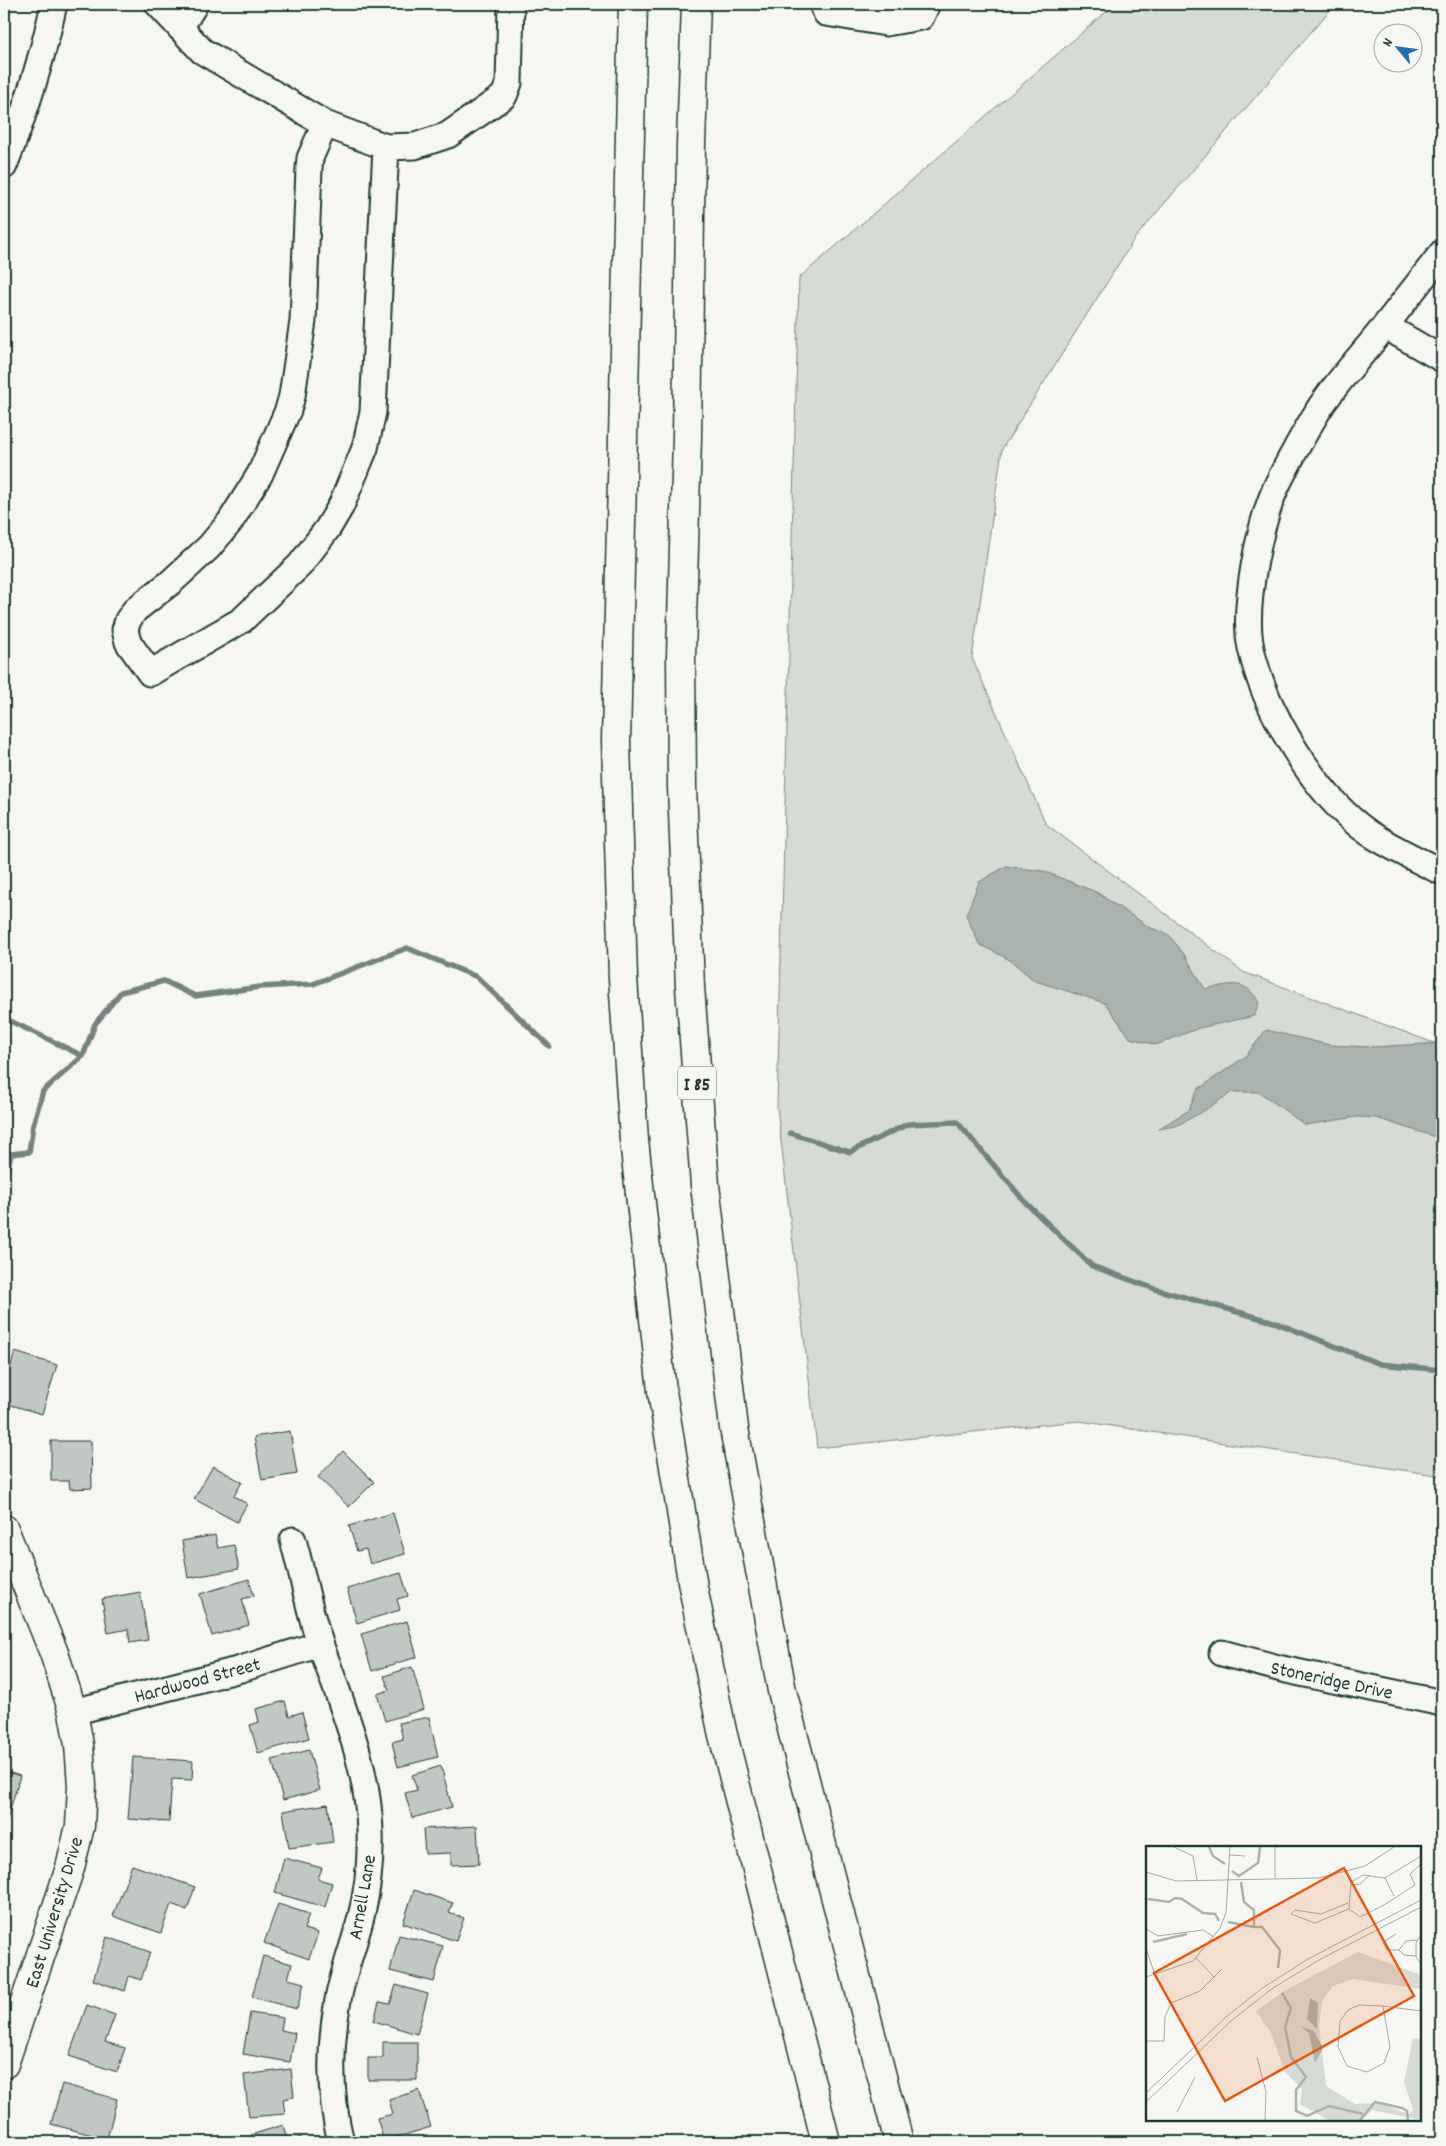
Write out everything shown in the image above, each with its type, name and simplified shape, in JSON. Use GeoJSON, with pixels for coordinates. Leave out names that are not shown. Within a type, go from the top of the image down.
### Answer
{"type":"FeatureCollection","features":[{"type":"Feature","properties":{"kind":"main road"},"geometry":{"type":"LineString","coordinates":[[633,4],[616,741],[623,978],[634,1140],[661,1382],[694,1587],[722,1731],[826,2142]]}},
{"type":"Feature","properties":{"kind":"main road","name":"I 85"},"geometry":{"type":"LineString","coordinates":[[696,4],[691,142],[687,437],[681,675],[682,787],[690,987],[705,1185],[734,1428],[782,1691],[899,2142]]}},
{"type":"Feature","properties":{"kind":"main road","name":"East University Drive"},"geometry":{"type":"LineString","coordinates":[[4,1529],[54,1653],[73,1712],[79,1746],[82,1784],[80,1826],[70,1868],[4,2064]]}},
{"type":"Feature","properties":{"kind":"street"},"geometry":{"type":"LineString","coordinates":[[4,166],[25,112],[45,46],[54,4]]}},
{"type":"Feature","properties":{"kind":"street"},"geometry":{"type":"LineString","coordinates":[[158,4],[202,51],[325,124],[386,148],[415,146],[448,135],[504,96],[509,83],[511,4]]}},
{"type":"Feature","properties":{"kind":"street"},"geometry":{"type":"LineString","coordinates":[[180,28],[195,4]]}},
{"type":"Feature","properties":{"kind":"street"},"geometry":{"type":"LineString","coordinates":[[822,4],[826,13],[886,23],[921,17],[927,4]]}},
{"type":"Feature","properties":{"kind":"street"},"geometry":{"type":"LineString","coordinates":[[325,124],[310,158],[303,321],[292,396],[288,410],[260,474],[230,522],[209,547],[172,582],[135,610],[128,620],[125,630],[128,642],[150,673],[242,620],[300,566],[328,528],[341,506],[365,448],[373,412],[386,148]]}},
{"type":"Feature","properties":{"kind":"street"},"geometry":{"type":"LineString","coordinates":[[1442,253],[1320,408],[1278,483],[1264,524],[1252,585],[1248,627],[1251,648],[1264,688],[1282,728],[1308,769],[1336,803],[1368,832],[1405,854],[1442,872]]}},
{"type":"Feature","properties":{"kind":"street"},"geometry":{"type":"LineString","coordinates":[[1385,326],[1442,359]]}},
{"type":"Feature","properties":{"kind":"street","name":"Arnell Lane"},"geometry":{"type":"LineString","coordinates":[[294,1540],[320,1644],[352,1728],[366,1789],[370,1831],[369,1874],[361,1916],[338,1999],[332,2041],[330,2083],[341,2142]]}},
{"type":"Feature","properties":{"kind":"street","name":"Hardwood Street"},"geometry":{"type":"LineString","coordinates":[[73,1712],[241,1669],[320,1644]]}},
{"type":"Feature","properties":{"kind":"street","name":"Stoneridge Drive"},"geometry":{"type":"LineString","coordinates":[[1222,1653],[1282,1669],[1442,1702]]}},
{"type":"Feature","properties":{"kind":"shaded area"},"geometry":{"type":"Polygon","coordinates":[[[1115,4],[1335,4],[1135,238],[1002,449],[972,658],[1046,824],[1243,972],[1442,1046],[1442,1476],[1079,1421],[817,1448],[777,1107],[799,278],[1115,4]]]}},
{"type":"Feature","properties":{"kind":"shaded area"},"geometry":{"type":"Polygon","coordinates":[[[1006,866],[1043,871],[1096,892],[1149,927],[1169,935],[1186,957],[1205,989],[1236,985],[1248,989],[1259,1003],[1254,1016],[1199,1028],[1156,1045],[1130,1038],[1105,1003],[1035,981],[1010,960],[979,944],[966,915],[979,882],[1006,866]]]}},
{"type":"Feature","properties":{"kind":"shaded area"},"geometry":{"type":"Polygon","coordinates":[[[1266,1030],[1330,1045],[1370,1047],[1442,1043],[1442,1139],[1376,1118],[1357,1117],[1305,1125],[1259,1092],[1232,1092],[1202,1112],[1176,1126],[1158,1129],[1189,1110],[1197,1090],[1246,1056],[1266,1030]]]}},
{"type":"Feature","properties":{"kind":"building"},"geometry":{"type":"Polygon","coordinates":[[[15,1352],[57,1365],[42,1414],[4,1403],[4,1389],[15,1352]]]}},
{"type":"Feature","properties":{"kind":"building"},"geometry":{"type":"Polygon","coordinates":[[[290,1431],[297,1474],[262,1480],[254,1437],[290,1431]]]}},
{"type":"Feature","properties":{"kind":"building"},"geometry":{"type":"Polygon","coordinates":[[[51,1441],[91,1441],[92,1488],[70,1489],[69,1481],[51,1481],[51,1441]]]}},
{"type":"Feature","properties":{"kind":"building"},"geometry":{"type":"Polygon","coordinates":[[[343,1451],[374,1482],[349,1507],[318,1477],[343,1451]]]}},
{"type":"Feature","properties":{"kind":"building"},"geometry":{"type":"Polygon","coordinates":[[[213,1466],[242,1482],[234,1496],[247,1504],[237,1522],[194,1499],[213,1466]]]}},
{"type":"Feature","properties":{"kind":"building"},"geometry":{"type":"Polygon","coordinates":[[[393,1513],[405,1554],[370,1564],[366,1549],[357,1551],[349,1526],[393,1513]]]}},
{"type":"Feature","properties":{"kind":"building"},"geometry":{"type":"Polygon","coordinates":[[[215,1535],[218,1548],[234,1545],[239,1569],[188,1578],[182,1541],[215,1535]]]}},
{"type":"Feature","properties":{"kind":"building"},"geometry":{"type":"Polygon","coordinates":[[[401,1573],[408,1596],[397,1599],[400,1610],[357,1623],[347,1589],[401,1573]]]}},
{"type":"Feature","properties":{"kind":"building"},"geometry":{"type":"Polygon","coordinates":[[[249,1579],[254,1596],[242,1599],[249,1625],[212,1636],[200,1594],[249,1579]]]}},
{"type":"Feature","properties":{"kind":"building"},"geometry":{"type":"Polygon","coordinates":[[[140,1592],[148,1640],[130,1643],[128,1629],[108,1633],[102,1599],[140,1592]]]}},
{"type":"Feature","properties":{"kind":"building"},"geometry":{"type":"Polygon","coordinates":[[[407,1621],[417,1657],[372,1671],[361,1634],[407,1621]]]}},
{"type":"Feature","properties":{"kind":"building"},"geometry":{"type":"Polygon","coordinates":[[[412,1667],[424,1709],[385,1721],[377,1694],[389,1690],[384,1676],[412,1667]]]}},
{"type":"Feature","properties":{"kind":"building"},"geometry":{"type":"Polygon","coordinates":[[[285,1701],[289,1716],[302,1712],[309,1738],[258,1753],[250,1725],[259,1722],[256,1709],[285,1701]]]}},
{"type":"Feature","properties":{"kind":"building"},"geometry":{"type":"Polygon","coordinates":[[[429,1717],[438,1757],[398,1767],[392,1742],[403,1739],[399,1723],[429,1717]]]}},
{"type":"Feature","properties":{"kind":"building"},"geometry":{"type":"Polygon","coordinates":[[[309,1750],[320,1790],[283,1800],[272,1760],[309,1750]]]}},
{"type":"Feature","properties":{"kind":"building"},"geometry":{"type":"Polygon","coordinates":[[[133,1757],[193,1761],[192,1780],[172,1779],[169,1822],[128,1819],[133,1757]]]}},
{"type":"Feature","properties":{"kind":"building"},"geometry":{"type":"Polygon","coordinates":[[[441,1766],[452,1807],[412,1818],[405,1793],[417,1790],[412,1775],[441,1766]]]}},
{"type":"Feature","properties":{"kind":"building"},"geometry":{"type":"Polygon","coordinates":[[[4,1771],[20,1776],[4,1830],[4,1771]]]}},
{"type":"Feature","properties":{"kind":"building"},"geometry":{"type":"Polygon","coordinates":[[[328,1804],[333,1842],[289,1848],[283,1811],[328,1804]]]}},
{"type":"Feature","properties":{"kind":"building"},"geometry":{"type":"Polygon","coordinates":[[[477,1826],[479,1864],[451,1865],[451,1853],[425,1854],[423,1829],[477,1826]]]}},
{"type":"Feature","properties":{"kind":"building"},"geometry":{"type":"Polygon","coordinates":[[[284,1858],[322,1868],[318,1879],[332,1883],[325,1907],[275,1893],[284,1858]]]}},
{"type":"Feature","properties":{"kind":"building"},"geometry":{"type":"Polygon","coordinates":[[[132,1865],[195,1887],[187,1910],[171,1904],[161,1933],[113,1916],[132,1865]]]}},
{"type":"Feature","properties":{"kind":"building"},"geometry":{"type":"Polygon","coordinates":[[[414,1890],[453,1903],[449,1913],[464,1918],[456,1941],[403,1923],[414,1890]]]}},
{"type":"Feature","properties":{"kind":"building"},"geometry":{"type":"Polygon","coordinates":[[[278,1904],[309,1914],[304,1929],[318,1933],[309,1959],[264,1943],[278,1904]]]}},
{"type":"Feature","properties":{"kind":"building"},"geometry":{"type":"Polygon","coordinates":[[[399,1935],[443,1946],[434,1982],[390,1971],[399,1935]]]}},
{"type":"Feature","properties":{"kind":"building"},"geometry":{"type":"Polygon","coordinates":[[[107,1937],[150,1952],[141,1980],[129,1976],[125,1991],[93,1980],[107,1937]]]}},
{"type":"Feature","properties":{"kind":"building"},"geometry":{"type":"Polygon","coordinates":[[[263,1956],[292,1964],[288,1979],[304,1983],[297,2009],[252,1997],[263,1956]]]}},
{"type":"Feature","properties":{"kind":"building"},"geometry":{"type":"Polygon","coordinates":[[[396,1985],[428,1994],[417,2034],[374,2021],[379,2002],[390,2004],[396,1985]]]}},
{"type":"Feature","properties":{"kind":"building"},"geometry":{"type":"Polygon","coordinates":[[[87,2005],[115,2015],[105,2042],[125,2048],[117,2072],[69,2056],[87,2005]]]}},
{"type":"Feature","properties":{"kind":"building"},"geometry":{"type":"Polygon","coordinates":[[[250,2013],[283,2018],[281,2030],[295,2033],[290,2062],[243,2054],[250,2013]]]}},
{"type":"Feature","properties":{"kind":"building"},"geometry":{"type":"Polygon","coordinates":[[[383,2042],[417,2042],[417,2080],[368,2080],[368,2058],[383,2058],[383,2042]]]}},
{"type":"Feature","properties":{"kind":"building"},"geometry":{"type":"Polygon","coordinates":[[[291,2069],[294,2097],[283,2099],[285,2114],[249,2117],[244,2075],[291,2069]]]}},
{"type":"Feature","properties":{"kind":"building"},"geometry":{"type":"Polygon","coordinates":[[[62,2084],[117,2099],[107,2139],[51,2124],[62,2084]]]}},
{"type":"Feature","properties":{"kind":"building"},"geometry":{"type":"Polygon","coordinates":[[[419,2090],[431,2127],[384,2141],[377,2118],[393,2114],[389,2100],[419,2090]]]}},
{"type":"Feature","properties":{"kind":"building"},"geometry":{"type":"Polygon","coordinates":[[[283,2125],[287,2141],[301,2137],[302,2142],[253,2142],[251,2135],[283,2125]]]}},
{"type":"Feature","properties":{"kind":"waterway"},"geometry":{"type":"LineString","coordinates":[[4,1018],[83,1056],[95,1024],[121,992],[164,981],[195,996],[260,987],[313,984],[407,948],[477,977],[549,1046]]}},
{"type":"Feature","properties":{"kind":"waterway"},"geometry":{"type":"LineString","coordinates":[[4,1176],[6,1175],[11,1154],[29,1152],[33,1125],[43,1091],[83,1056]]}},
{"type":"Feature","properties":{"kind":"waterway"},"geometry":{"type":"LineString","coordinates":[[790,1133],[850,1152],[908,1124],[957,1122],[1026,1203],[1092,1266],[1155,1289],[1274,1322],[1380,1364],[1442,1370]]}}]}
